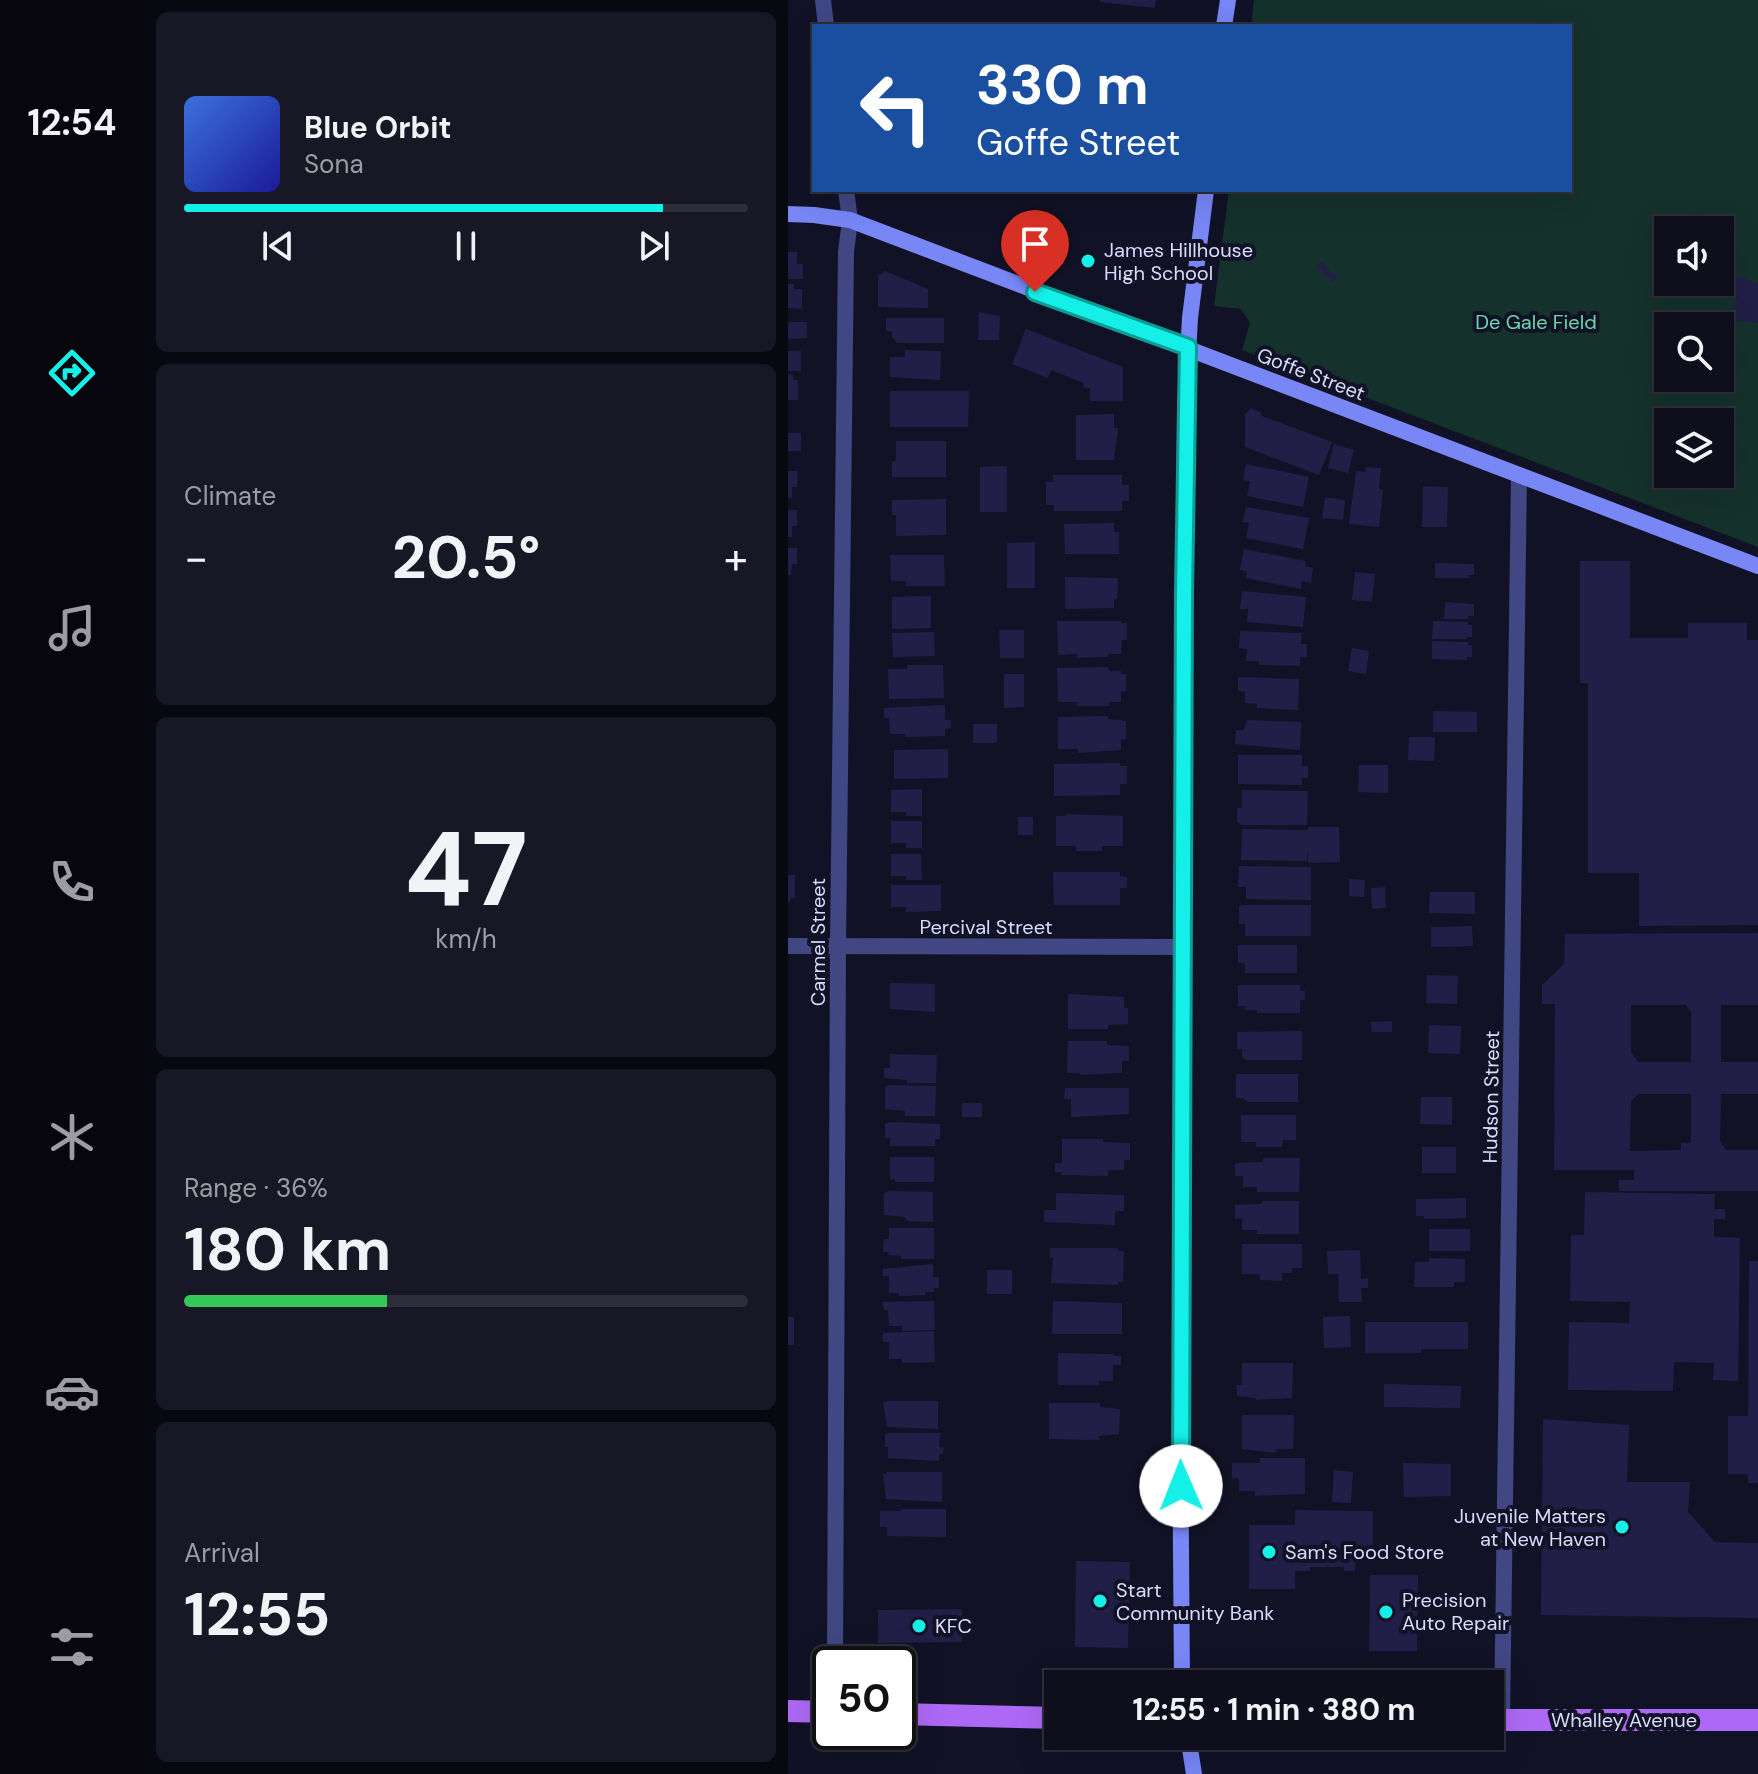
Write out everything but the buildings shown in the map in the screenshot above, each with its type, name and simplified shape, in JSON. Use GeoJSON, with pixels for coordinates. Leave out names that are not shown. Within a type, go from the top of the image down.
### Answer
{"type":"FeatureCollection","features":[{"type":"Feature","properties":{"kind":"main road"},"geometry":{"type":"LineString","coordinates":[[1224,24],[1228,0]]}},
{"type":"Feature","properties":{"kind":"main road"},"geometry":{"type":"LineString","coordinates":[[1182,1670],[1180,1418],[1185,424],[1188,347],[1206,192]]}},
{"type":"Feature","properties":{"kind":"main road","name":"Goffe Street"},"geometry":{"type":"LineString","coordinates":[[788,214],[850,220],[1758,566]]}},
{"type":"Feature","properties":{"kind":"main road"},"geometry":{"type":"LineString","coordinates":[[788,1711],[812,1712]]}},
{"type":"Feature","properties":{"kind":"main road"},"geometry":{"type":"LineString","coordinates":[[916,1714],[1044,1718]]}},
{"type":"Feature","properties":{"kind":"main road","name":"Whalley Avenue"},"geometry":{"type":"LineString","coordinates":[[1504,1720],[1758,1720]]}},
{"type":"Feature","properties":{"kind":"main road"},"geometry":{"type":"LineString","coordinates":[[1190,1750],[1194,1774]]}},
{"type":"Feature","properties":{"kind":"street"},"geometry":{"type":"LineString","coordinates":[[823,0],[826,24]]}},
{"type":"Feature","properties":{"kind":"street","name":"Carmel Street"},"geometry":{"type":"LineString","coordinates":[[835,1646],[838,945],[846,252],[850,220],[846,192]]}},
{"type":"Feature","properties":{"kind":"street","name":"Hudson Street"},"geometry":{"type":"LineString","coordinates":[[1497,1670],[1519,475]]}},
{"type":"Feature","properties":{"kind":"street","name":"Percival Street"},"geometry":{"type":"LineString","coordinates":[[788,946],[1183,947]]}},
{"type":"Feature","properties":{"kind":"green space","name":"De Gale Field"},"geometry":{"type":"Polygon","coordinates":[[[1254,0],[1758,0],[1758,547],[1242,350],[1250,323],[1241,309],[1214,306],[1229,192],[1572,192],[1572,24],[1251,24],[1254,0]]]}},
{"type":"Feature","properties":{"kind":"place","name":"James Hillhouse High School"},"geometry":{"type":"Point","coordinates":[1088,261]}},
{"type":"Feature","properties":{"kind":"place","name":"Juvenile Matters at New Haven"},"geometry":{"type":"Point","coordinates":[1622,1527]}},
{"type":"Feature","properties":{"kind":"place","name":"Sam's Food Store"},"geometry":{"type":"Point","coordinates":[1269,1552]}},
{"type":"Feature","properties":{"kind":"place","name":"Start Community Bank"},"geometry":{"type":"Point","coordinates":[1100,1601]}},
{"type":"Feature","properties":{"kind":"place","name":"Precision Auto Repair"},"geometry":{"type":"Point","coordinates":[1386,1612]}},
{"type":"Feature","properties":{"kind":"place","name":"KFC"},"geometry":{"type":"Point","coordinates":[919,1626]}},
{"type":"Feature","properties":{"kind":"route"},"geometry":{"type":"LineString","coordinates":[[1035,292],[1188,347],[1185,409],[1181,1486]]}}]}
